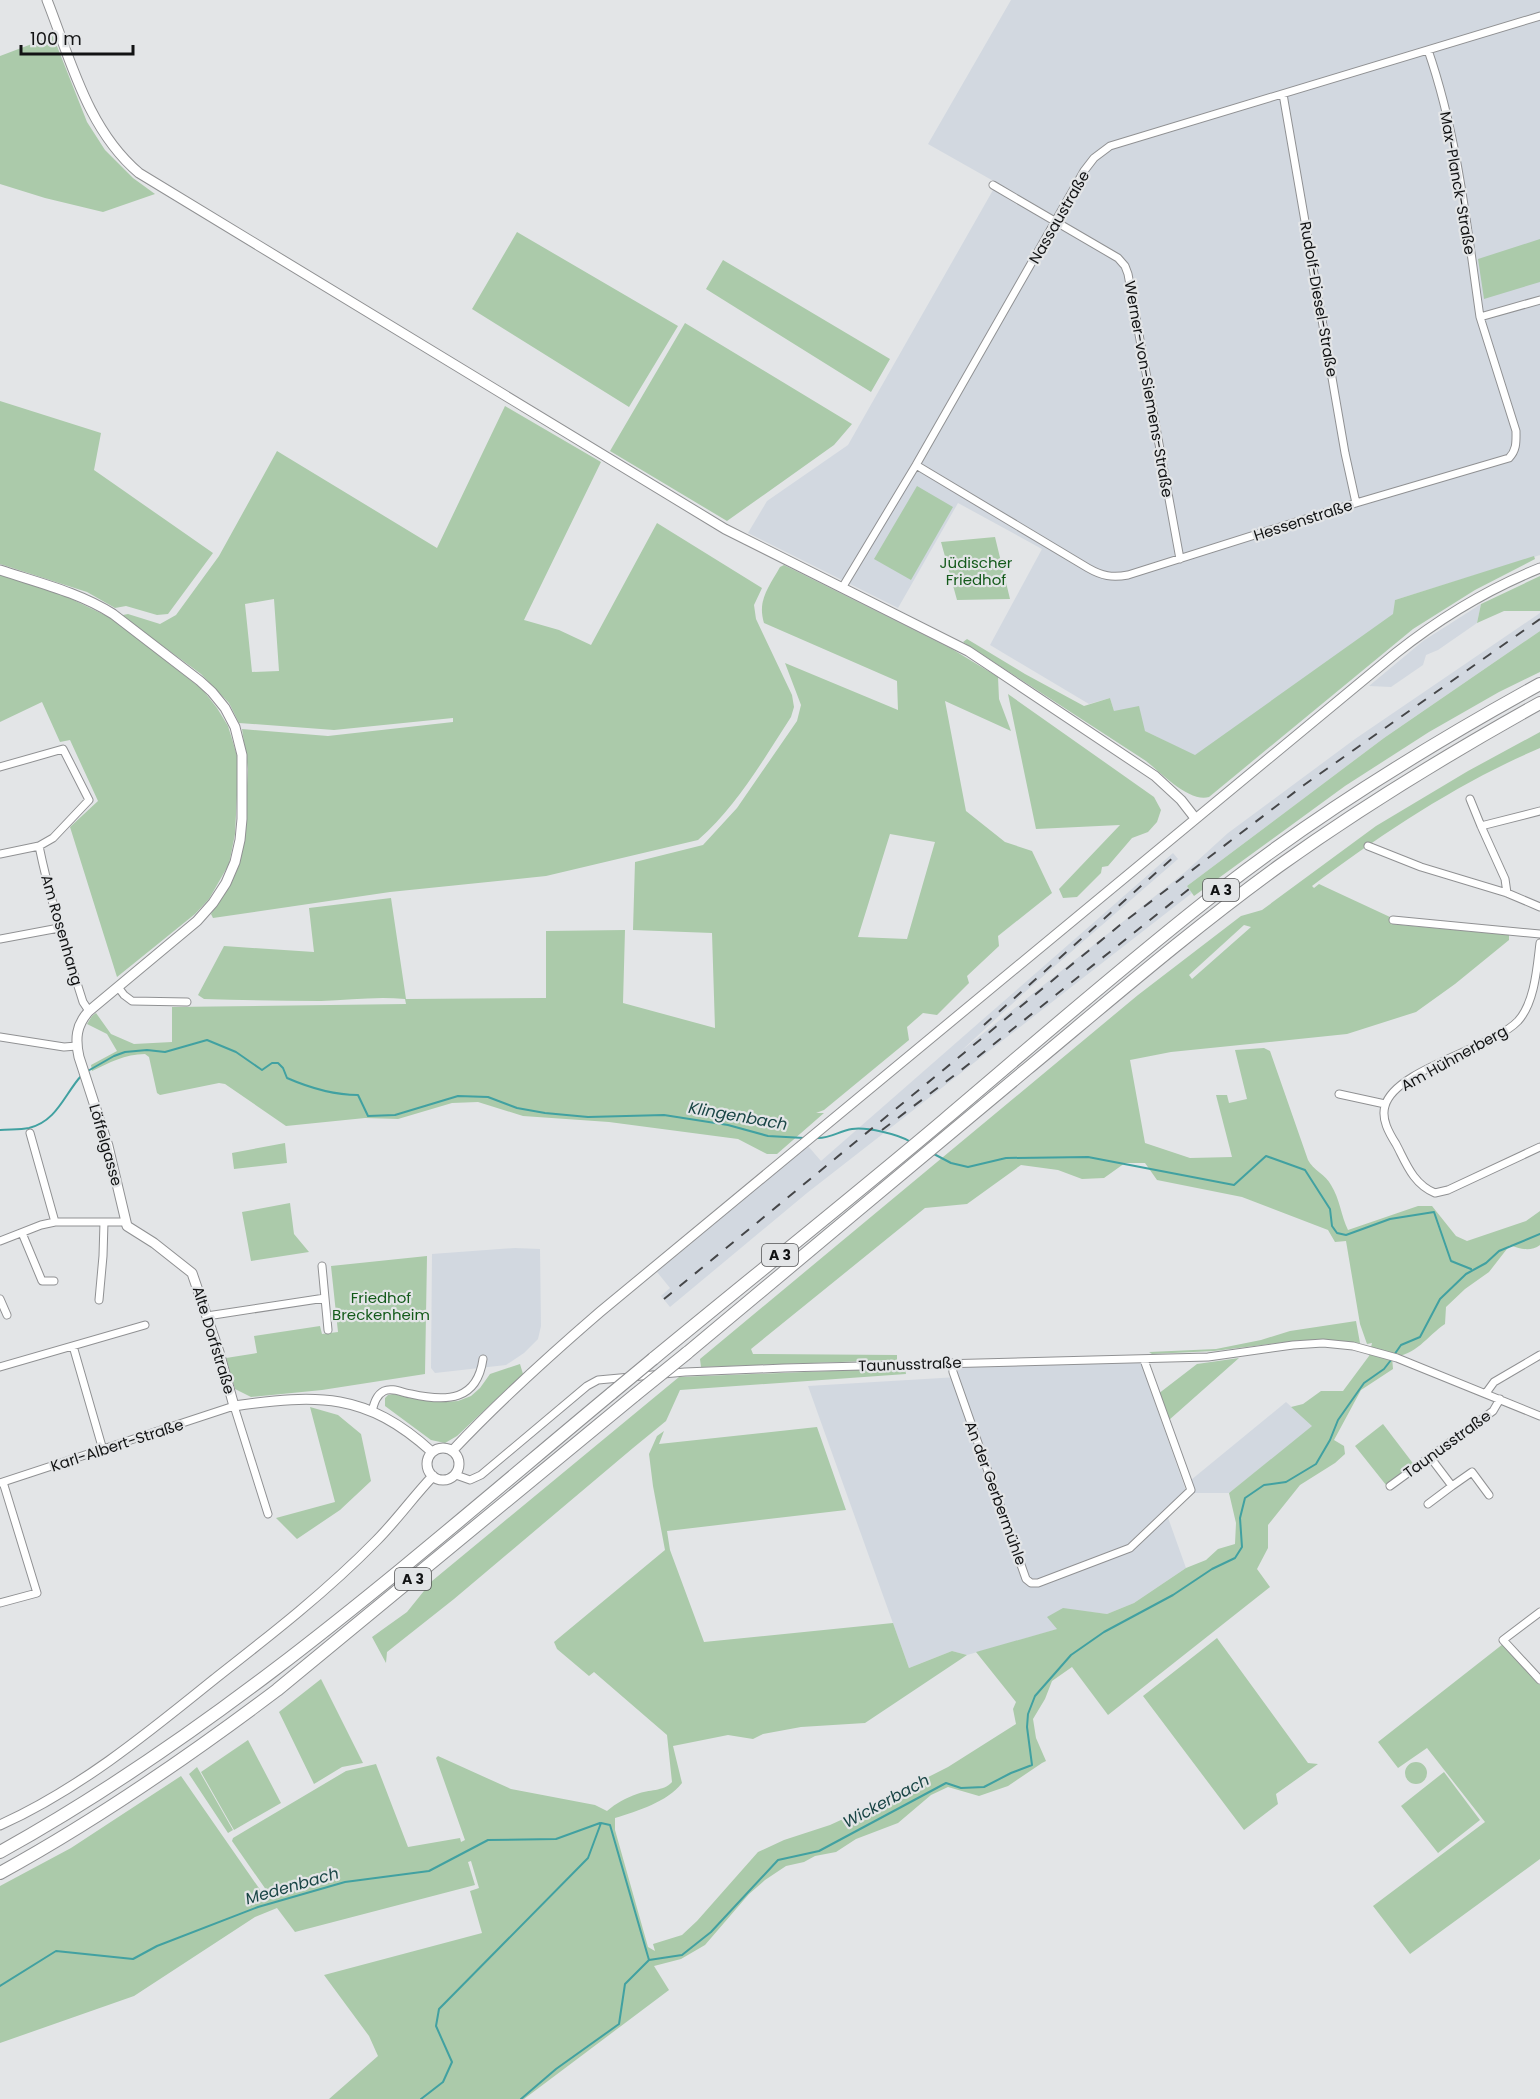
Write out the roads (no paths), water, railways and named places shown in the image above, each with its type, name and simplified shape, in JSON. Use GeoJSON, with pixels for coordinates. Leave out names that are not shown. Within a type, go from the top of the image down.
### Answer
{"type":"FeatureCollection","features":[{"type":"Feature","properties":{"kind":"highway","name":"A 3"},"geometry":{"type":"LineString","coordinates":[[0,1852],[40,1830],[159,1755],[267,1677],[436,1540],[1222,889],[1327,813],[1400,765],[1540,684]]}},
{"type":"Feature","properties":{"kind":"highway","name":"A 3"},"geometry":{"type":"LineString","coordinates":[[0,1873],[51,1846],[166,1771],[277,1690],[1083,1023],[1255,884],[1401,784],[1450,753],[1540,703]]}},
{"type":"Feature","properties":{"kind":"main road"},"geometry":{"type":"LineString","coordinates":[[47,0],[96,122],[114,149],[140,173],[715,523],[945,638],[1007,675],[1155,776],[1181,800],[1195,818]]}},
{"type":"Feature","properties":{"kind":"main road"},"geometry":{"type":"LineString","coordinates":[[453,1450],[537,1366],[805,1141],[1412,640],[1480,596],[1540,568]]}},
{"type":"Feature","properties":{"kind":"main road"},"geometry":{"type":"LineString","coordinates":[[0,570],[79,596],[113,614],[212,692],[225,708],[235,728],[242,755],[243,795],[240,840],[231,872],[220,893],[205,912],[89,1011],[78,1030],[76,1046]]}},
{"type":"Feature","properties":{"kind":"main road","name":"Löffelgasse"},"geometry":{"type":"LineString","coordinates":[[76,1046],[108,1146],[125,1222]]}},
{"type":"Feature","properties":{"kind":"main road","name":"Alte Dorfstraße"},"geometry":{"type":"LineString","coordinates":[[125,1222],[130,1228],[190,1270],[207,1316],[234,1406]]}},
{"type":"Feature","properties":{"kind":"main road"},"geometry":{"type":"LineString","coordinates":[[234,1406],[316,1399],[345,1402],[372,1411],[404,1427],[432,1452]]}},
{"type":"Feature","properties":{"kind":"main road"},"geometry":{"type":"LineString","coordinates":[[442,1447],[453,1450],[457,1454],[460,1465],[456,1475],[444,1480],[433,1476],[429,1472],[427,1461],[432,1452],[442,1447]]}},
{"type":"Feature","properties":{"kind":"main road"},"geometry":{"type":"LineString","coordinates":[[0,1825],[99,1768],[163,1721],[273,1633],[376,1541],[433,1476]]}},
{"type":"Feature","properties":{"kind":"street","name":"Nassaustraße"},"geometry":{"type":"LineString","coordinates":[[842,588],[916,465],[1084,171],[1094,158],[1110,146],[1540,16]]}},
{"type":"Feature","properties":{"kind":"street","name":"Max-Planck-Straße"},"geometry":{"type":"LineString","coordinates":[[1428,50],[1440,85],[1456,152],[1480,317]]}},
{"type":"Feature","properties":{"kind":"street","name":"Rudolf-Diesel-Straße"},"geometry":{"type":"LineString","coordinates":[[1283,94],[1345,453],[1356,503]]}},
{"type":"Feature","properties":{"kind":"street","name":"Werner-von-Siemens-Straße"},"geometry":{"type":"LineString","coordinates":[[993,185],[1118,258],[1125,266],[1180,559]]}},
{"type":"Feature","properties":{"kind":"street"},"geometry":{"type":"LineString","coordinates":[[1480,317],[1540,300]]}},
{"type":"Feature","properties":{"kind":"street","name":"Hessenstraße"},"geometry":{"type":"LineString","coordinates":[[916,465],[1100,575],[1113,578],[1128,575],[1356,503],[1509,458],[1516,444],[1516,431],[1480,317]]}},
{"type":"Feature","properties":{"kind":"street"},"geometry":{"type":"LineString","coordinates":[[0,767],[63,749],[89,800],[53,838],[39,846],[0,854]]}},
{"type":"Feature","properties":{"kind":"street"},"geometry":{"type":"LineString","coordinates":[[1470,799],[1504,879],[1507,893]]}},
{"type":"Feature","properties":{"kind":"street"},"geometry":{"type":"LineString","coordinates":[[1481,826],[1540,811]]}},
{"type":"Feature","properties":{"kind":"street","name":"Am Rosenhang"},"geometry":{"type":"LineString","coordinates":[[39,846],[59,928],[83,1002],[89,1011]]}},
{"type":"Feature","properties":{"kind":"street"},"geometry":{"type":"LineString","coordinates":[[1368,846],[1421,867],[1507,893],[1540,907]]}},
{"type":"Feature","properties":{"kind":"street"},"geometry":{"type":"LineString","coordinates":[[1393,920],[1540,934]]}},
{"type":"Feature","properties":{"kind":"street"},"geometry":{"type":"LineString","coordinates":[[0,939],[59,928]]}},
{"type":"Feature","properties":{"kind":"street","name":"Am Hühnerberg"},"geometry":{"type":"LineString","coordinates":[[1385,1104],[1400,1085],[1516,1023],[1533,990],[1538,972],[1540,943]]}},
{"type":"Feature","properties":{"kind":"street"},"geometry":{"type":"LineString","coordinates":[[118,987],[132,1001],[187,1002]]}},
{"type":"Feature","properties":{"kind":"street"},"geometry":{"type":"LineString","coordinates":[[0,1037],[64,1047],[76,1046]]}},
{"type":"Feature","properties":{"kind":"street"},"geometry":{"type":"LineString","coordinates":[[1340,1094],[1385,1104],[1384,1114],[1388,1129],[1412,1175],[1420,1185],[1435,1193],[1448,1190],[1540,1147]]}},
{"type":"Feature","properties":{"kind":"street"},"geometry":{"type":"LineString","coordinates":[[30,1133],[55,1222]]}},
{"type":"Feature","properties":{"kind":"street"},"geometry":{"type":"LineString","coordinates":[[0,1241],[55,1222],[125,1222]]}},
{"type":"Feature","properties":{"kind":"street"},"geometry":{"type":"LineString","coordinates":[[99,1300],[104,1256],[104,1222]]}},
{"type":"Feature","properties":{"kind":"street"},"geometry":{"type":"LineString","coordinates":[[22,1233],[42,1281],[54,1281]]}},
{"type":"Feature","properties":{"kind":"street"},"geometry":{"type":"LineString","coordinates":[[322,1266],[328,1330]]}},
{"type":"Feature","properties":{"kind":"street"},"geometry":{"type":"LineString","coordinates":[[207,1316],[325,1298]]}},
{"type":"Feature","properties":{"kind":"street"},"geometry":{"type":"LineString","coordinates":[[0,1299],[7,1315]]}},
{"type":"Feature","properties":{"kind":"street"},"geometry":{"type":"LineString","coordinates":[[0,1367],[145,1325]]}},
{"type":"Feature","properties":{"kind":"street","name":"Taunusstraße"},"geometry":{"type":"LineString","coordinates":[[456,1475],[470,1480],[481,1475],[587,1386],[604,1378],[712,1371],[952,1363],[1144,1360],[1208,1357],[1316,1343],[1353,1346],[1397,1358],[1540,1416]]}},
{"type":"Feature","properties":{"kind":"street"},"geometry":{"type":"LineString","coordinates":[[73,1346],[104,1450]]}},
{"type":"Feature","properties":{"kind":"street"},"geometry":{"type":"LineString","coordinates":[[1486,1393],[1494,1382],[1540,1355]]}},
{"type":"Feature","properties":{"kind":"street"},"geometry":{"type":"LineString","coordinates":[[372,1411],[380,1393],[388,1389],[420,1396],[458,1396],[466,1392],[478,1379],[483,1359]]}},
{"type":"Feature","properties":{"kind":"street","name":"An der Gerbermühle"},"geometry":{"type":"LineString","coordinates":[[952,1363],[953,1372],[1026,1579],[1031,1583],[1038,1583],[1130,1548],[1191,1491],[1144,1360]]}},
{"type":"Feature","properties":{"kind":"street","name":"Taunusstraße"},"geometry":{"type":"LineString","coordinates":[[1390,1486],[1493,1411],[1500,1399]]}},
{"type":"Feature","properties":{"kind":"street"},"geometry":{"type":"LineString","coordinates":[[234,1406],[268,1514]]}},
{"type":"Feature","properties":{"kind":"street","name":"Karl-Albert-Straße"},"geometry":{"type":"LineString","coordinates":[[2,1482],[234,1406]]}},
{"type":"Feature","properties":{"kind":"street"},"geometry":{"type":"LineString","coordinates":[[1430,1457],[1452,1486]]}},
{"type":"Feature","properties":{"kind":"street"},"geometry":{"type":"LineString","coordinates":[[1428,1504],[1472,1472],[1489,1495]]}},
{"type":"Feature","properties":{"kind":"street"},"geometry":{"type":"LineString","coordinates":[[0,1603],[37,1593],[2,1482]]}},
{"type":"Feature","properties":{"kind":"street"},"geometry":{"type":"LineString","coordinates":[[1540,1612],[1503,1640],[1540,1680]]}},
{"type":"Feature","properties":{"kind":"waterway","name":"Klingenbach"},"geometry":{"type":"LineString","coordinates":[[86,1072],[125,1052],[147,1050],[165,1052],[207,1040],[236,1052],[262,1070],[272,1063],[278,1063],[287,1078],[296,1082],[331,1092],[358,1095],[368,1116],[395,1115],[458,1096],[488,1097],[517,1108],[545,1113],[588,1117],[664,1115],[728,1125],[768,1136],[804,1138]]}},
{"type":"Feature","properties":{"kind":"waterway","name":"Klingenbach"},"geometry":{"type":"LineString","coordinates":[[0,1130],[29,1128],[47,1120],[81,1076]]}},
{"type":"Feature","properties":{"kind":"waterway","name":"Klingenbach"},"geometry":{"type":"LineString","coordinates":[[816,1138],[858,1129],[891,1134],[911,1142]]}},
{"type":"Feature","properties":{"kind":"waterway","name":"Klingenbach"},"geometry":{"type":"LineString","coordinates":[[932,1153],[951,1163],[968,1167],[1006,1158],[1088,1157],[1234,1185],[1266,1156],[1305,1170],[1330,1209],[1332,1226],[1337,1233],[1346,1235],[1390,1219],[1434,1212],[1451,1261],[1471,1269]]}},
{"type":"Feature","properties":{"kind":"waterway","name":"Wickerbach"},"geometry":{"type":"LineString","coordinates":[[1394,1355],[1401,1345],[1420,1337],[1440,1299],[1466,1274],[1486,1263],[1499,1251],[1540,1234]]}},
{"type":"Feature","properties":{"kind":"waterway","name":"Wickerbach"},"geometry":{"type":"LineString","coordinates":[[421,2099],[443,2082],[452,2062],[436,2026],[439,2009],[588,1858],[601,1823],[610,1825],[649,1960],[682,1955],[711,1932],[778,1860],[819,1851],[946,1783],[961,1788],[984,1787],[1032,1765],[1027,1727],[1028,1714],[1035,1696],[1071,1655],[1104,1632],[1235,1558],[1242,1547],[1240,1518],[1245,1498],[1264,1485],[1286,1482],[1316,1464],[1338,1420],[1364,1383],[1384,1369],[1391,1360]]}},
{"type":"Feature","properties":{"kind":"waterway","name":"Medenbach"},"geometry":{"type":"LineString","coordinates":[[0,1986],[56,1951],[133,1959],[157,1946],[258,1907],[345,1882],[429,1871],[488,1840],[556,1839],[600,1823]]}},
{"type":"Feature","properties":{"kind":"waterway"},"geometry":{"type":"LineString","coordinates":[[521,2099],[556,2069],[619,2024],[625,1984],[649,1960]]}},
{"type":"Feature","properties":{"kind":"railway"},"geometry":{"type":"LineString","coordinates":[[664,1299],[1120,925],[1304,785],[1540,619]]}},
{"type":"Feature","properties":{"kind":"railway"},"geometry":{"type":"LineString","coordinates":[[984,1025],[1175,856]]}},
{"type":"Feature","properties":{"kind":"railway"},"geometry":{"type":"LineString","coordinates":[[882,1130],[1189,889]]}},
{"type":"Feature","properties":{"kind":"park label","name":"Jüdischer Friedhof"},"geometry":{"type":"Point","coordinates":[976,570]}},
{"type":"Feature","properties":{"kind":"park label","name":"Friedhof Breckenheim"},"geometry":{"type":"Point","coordinates":[381,1306]}}]}
